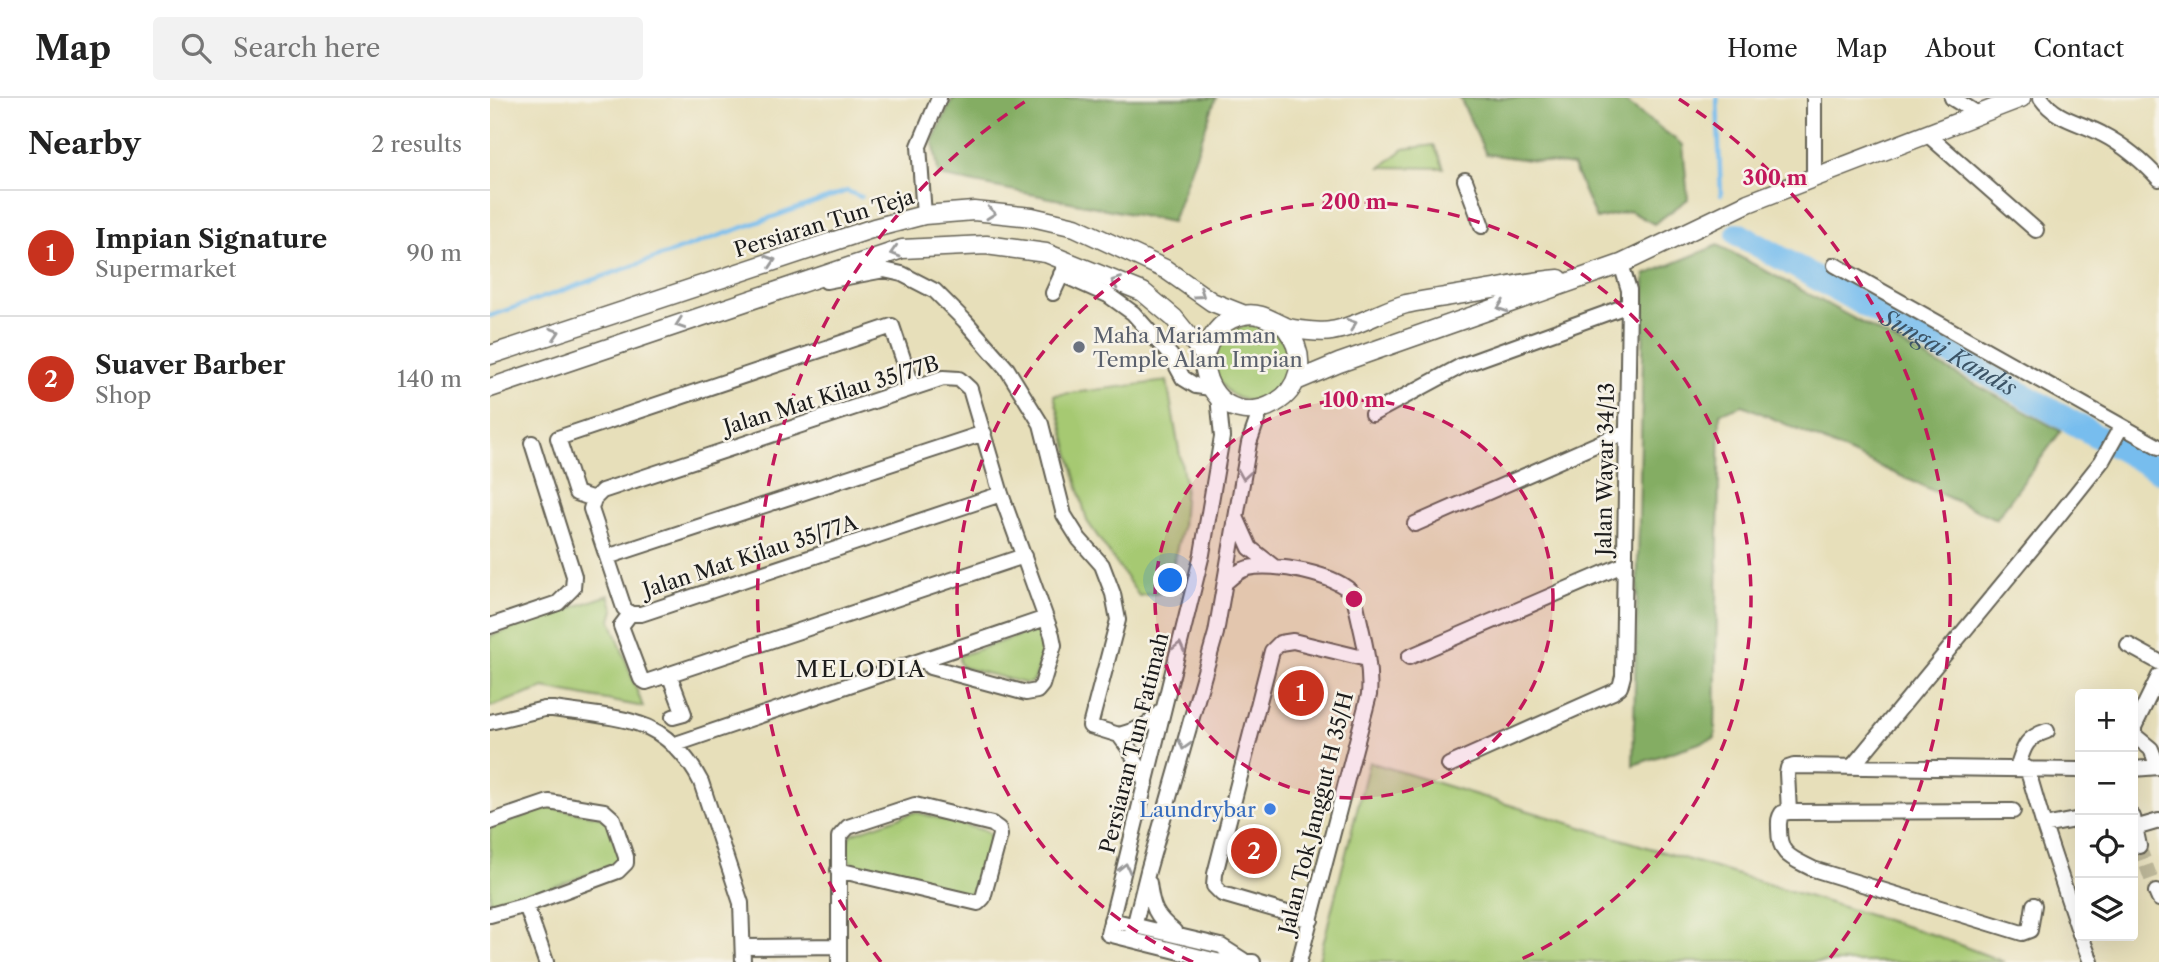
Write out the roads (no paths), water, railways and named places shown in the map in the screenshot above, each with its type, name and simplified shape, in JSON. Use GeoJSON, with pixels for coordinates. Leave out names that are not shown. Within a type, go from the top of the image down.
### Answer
{"type":"FeatureCollection","features":[{"type":"Feature","properties":{"kind":"main road"},"geometry":{"type":"LineString","coordinates":[[1296,381],[1339,363],[1621,264],[1748,203],[2021,98]]}},
{"type":"Feature","properties":{"kind":"main road","name":"Persiaran Tun Teja"},"geometry":{"type":"LineString","coordinates":[[490,355],[874,228],[924,215],[974,211],[1032,217],[1075,227],[1165,269],[1212,302],[1245,315]]}},
{"type":"Feature","properties":{"kind":"main road"},"geometry":{"type":"LineString","coordinates":[[490,388],[902,249],[986,245],[1046,253],[1064,268],[1143,292],[1174,318],[1204,355]]}},
{"type":"Feature","properties":{"kind":"main road"},"geometry":{"type":"LineString","coordinates":[[1286,328],[1330,332],[1406,304],[1550,279],[1590,276]]}},
{"type":"Feature","properties":{"kind":"main road"},"geometry":{"type":"LineString","coordinates":[[1245,315],[1274,319],[1286,328],[1299,353],[1300,368],[1289,393],[1278,402],[1261,409],[1234,407],[1214,392],[1205,372],[1204,355],[1210,339],[1219,327],[1231,319],[1245,315]]}},
{"type":"Feature","properties":{"kind":"street"},"geometry":{"type":"LineString","coordinates":[[924,215],[919,146],[939,98]]}},
{"type":"Feature","properties":{"kind":"street"},"geometry":{"type":"LineString","coordinates":[[1814,98],[1814,178]]}},
{"type":"Feature","properties":{"kind":"street"},"geometry":{"type":"LineString","coordinates":[[1952,98],[1978,114]]}},
{"type":"Feature","properties":{"kind":"street"},"geometry":{"type":"LineString","coordinates":[[2041,98],[2048,108],[2063,118],[2104,135],[2159,179]]}},
{"type":"Feature","properties":{"kind":"street"},"geometry":{"type":"LineString","coordinates":[[1927,134],[2036,230]]}},
{"type":"Feature","properties":{"kind":"street"},"geometry":{"type":"LineString","coordinates":[[1465,180],[1482,226]]}},
{"type":"Feature","properties":{"kind":"street","name":"Jalan Wayar 34/13"},"geometry":{"type":"LineString","coordinates":[[1448,765],[1620,687],[1623,676],[1629,305],[1629,290],[1621,264]]}},
{"type":"Feature","properties":{"kind":"street"},"geometry":{"type":"LineString","coordinates":[[1835,265],[2120,430],[2159,447]]}},
{"type":"Feature","properties":{"kind":"street"},"geometry":{"type":"LineString","coordinates":[[1053,293],[1064,268],[1133,313],[1171,356],[1183,378],[1214,392]]}},
{"type":"Feature","properties":{"kind":"street"},"geometry":{"type":"LineString","coordinates":[[780,290],[884,270],[902,274],[935,291],[965,321],[1007,369],[1041,425],[1064,515],[1079,539],[1102,565],[1113,594],[1118,620],[1090,726],[1119,735],[1152,723],[1165,706]]}},
{"type":"Feature","properties":{"kind":"street"},"geometry":{"type":"LineString","coordinates":[[1372,414],[1463,365],[1629,305]]}},
{"type":"Feature","properties":{"kind":"street"},"geometry":{"type":"LineString","coordinates":[[594,499],[576,494],[558,438],[892,326],[913,388]]}},
{"type":"Feature","properties":{"kind":"street","name":"Jalan Mat Kilau 35/77B"},"geometry":{"type":"LineString","coordinates":[[594,499],[602,491],[943,378],[960,379],[970,389],[1001,494],[1054,645],[1042,685],[1037,691],[1026,693],[930,667],[927,659]]}},
{"type":"Feature","properties":{"kind":"street","name":"Persiaran Tun Fatimah"},"geometry":{"type":"LineString","coordinates":[[1133,932],[1110,927],[1202,554],[1222,437],[1214,392]]}},
{"type":"Feature","properties":{"kind":"street"},"geometry":{"type":"LineString","coordinates":[[1133,932],[1216,633],[1249,443],[1261,409]]}},
{"type":"Feature","properties":{"kind":"street"},"geometry":{"type":"LineString","coordinates":[[1852,768],[2102,461],[2120,430]]}},
{"type":"Feature","properties":{"kind":"street"},"geometry":{"type":"LineString","coordinates":[[1415,524],[1627,431]]}},
{"type":"Feature","properties":{"kind":"street"},"geometry":{"type":"LineString","coordinates":[[607,557],[984,433]]}},
{"type":"Feature","properties":{"kind":"street"},"geometry":{"type":"LineString","coordinates":[[490,626],[558,603],[573,589],[574,576],[532,443]]}},
{"type":"Feature","properties":{"kind":"street","name":"Jalan Mat Kilau 35/77A"},"geometry":{"type":"LineString","coordinates":[[594,499],[591,509],[624,608],[630,614],[641,614],[1001,494]]}},
{"type":"Feature","properties":{"kind":"street"},"geometry":{"type":"LineString","coordinates":[[1237,519],[1250,548],[1273,566]]}},
{"type":"Feature","properties":{"kind":"street"},"geometry":{"type":"LineString","coordinates":[[630,614],[621,626],[641,679],[646,682],[1024,556]]}},
{"type":"Feature","properties":{"kind":"street"},"geometry":{"type":"LineString","coordinates":[[1409,657],[1625,564]]}},
{"type":"Feature","properties":{"kind":"street"},"geometry":{"type":"LineString","coordinates":[[1225,583],[1237,572],[1273,566]]}},
{"type":"Feature","properties":{"kind":"street","name":"Jalan Tok Janggut H 35/H"},"geometry":{"type":"LineString","coordinates":[[1273,566],[1336,581],[1348,587],[1354,595],[1370,680],[1369,695],[1299,962]]}},
{"type":"Feature","properties":{"kind":"street"},"geometry":{"type":"LineString","coordinates":[[673,745],[1046,618]]}},
{"type":"Feature","properties":{"kind":"street"},"geometry":{"type":"LineString","coordinates":[[1311,920],[1222,894],[1214,886],[1215,874],[1272,651],[1280,643],[1293,640],[1367,659]]}},
{"type":"Feature","properties":{"kind":"street"},"geometry":{"type":"LineString","coordinates":[[2128,645],[2159,662]]}},
{"type":"Feature","properties":{"kind":"street"},"geometry":{"type":"LineString","coordinates":[[669,674],[684,714],[673,718]]}},
{"type":"Feature","properties":{"kind":"street"},"geometry":{"type":"LineString","coordinates":[[2138,769],[2158,767],[2151,748],[2134,735],[2134,727],[2159,676]]}},
{"type":"Feature","properties":{"kind":"street"},"geometry":{"type":"LineString","coordinates":[[490,722],[553,709],[639,724],[673,745],[693,766],[701,782],[741,903],[743,962]]}},
{"type":"Feature","properties":{"kind":"street"},"geometry":{"type":"LineString","coordinates":[[2047,731],[2033,736],[2024,748],[2022,768],[2075,920]]}},
{"type":"Feature","properties":{"kind":"street"},"geometry":{"type":"LineString","coordinates":[[1119,735],[1130,750],[1146,783]]}},
{"type":"Feature","properties":{"kind":"street"},"geometry":{"type":"LineString","coordinates":[[1788,813],[1788,768],[2075,770]]}},
{"type":"Feature","properties":{"kind":"street"},"geometry":{"type":"LineString","coordinates":[[490,822],[556,801],[604,811],[613,819],[626,857],[626,863],[618,871],[526,905],[490,915]]}},
{"type":"Feature","properties":{"kind":"street"},"geometry":{"type":"LineString","coordinates":[[838,870],[978,903],[983,898],[1000,835],[999,829],[992,824],[915,806],[848,827],[841,832],[838,870],[839,962]]}},
{"type":"Feature","properties":{"kind":"street"},"geometry":{"type":"LineString","coordinates":[[2013,811],[1782,813],[1779,819],[1779,843],[1784,853],[1813,869],[2022,933],[2030,930],[2034,905]]}},
{"type":"Feature","properties":{"kind":"street"},"geometry":{"type":"LineString","coordinates":[[2044,826],[2075,820]]}},
{"type":"Feature","properties":{"kind":"street"},"geometry":{"type":"LineString","coordinates":[[2138,822],[2159,821]]}},
{"type":"Feature","properties":{"kind":"street"},"geometry":{"type":"LineString","coordinates":[[2138,841],[2139,846]]}},
{"type":"Feature","properties":{"kind":"street"},"geometry":{"type":"LineString","coordinates":[[1148,871],[1151,901],[1159,920],[1178,934]]}},
{"type":"Feature","properties":{"kind":"street"},"geometry":{"type":"LineString","coordinates":[[526,905],[546,962]]}},
{"type":"Feature","properties":{"kind":"street"},"geometry":{"type":"LineString","coordinates":[[1133,932],[1178,934],[1221,946],[1248,961]]}},
{"type":"Feature","properties":{"kind":"street"},"geometry":{"type":"LineString","coordinates":[[1133,932],[1217,961],[1248,961]]}},
{"type":"Feature","properties":{"kind":"street"},"geometry":{"type":"LineString","coordinates":[[2082,941],[2091,962]]}},
{"type":"Feature","properties":{"kind":"street"},"geometry":{"type":"LineString","coordinates":[[743,947],[839,946]]}},
{"type":"Feature","properties":{"kind":"waterway","name":"Sungai Kandis"},"geometry":{"type":"LineString","coordinates":[[1717,98],[1721,195]]}},
{"type":"Feature","properties":{"kind":"waterway"},"geometry":{"type":"LineString","coordinates":[[490,316],[847,191],[861,197]]}},
{"type":"Feature","properties":{"kind":"waterway","name":"Sungai Kandis"},"geometry":{"type":"LineString","coordinates":[[1738,234],[2159,471]]}},
{"type":"Feature","properties":{"kind":"tunnel"},"geometry":{"type":"LineString","coordinates":[[2139,846],[2156,892]]}},
{"type":"Feature","properties":{"kind":"place","name":"Maha Mariamman Temple Alam Impian"},"geometry":{"type":"Point","coordinates":[1079,347]}},
{"type":"Feature","properties":{"kind":"place","name":"Impian Signature"},"geometry":{"type":"Point","coordinates":[1301,693]}},
{"type":"Feature","properties":{"kind":"place","name":"Laundrybar"},"geometry":{"type":"Point","coordinates":[1270,809]}},
{"type":"Feature","properties":{"kind":"place","name":"Suaver Barber"},"geometry":{"type":"Point","coordinates":[1254,851]}},
{"type":"Feature","properties":{"kind":"district","name":"MELODIA"},"geometry":{"type":"Point","coordinates":[861,669]}}]}
